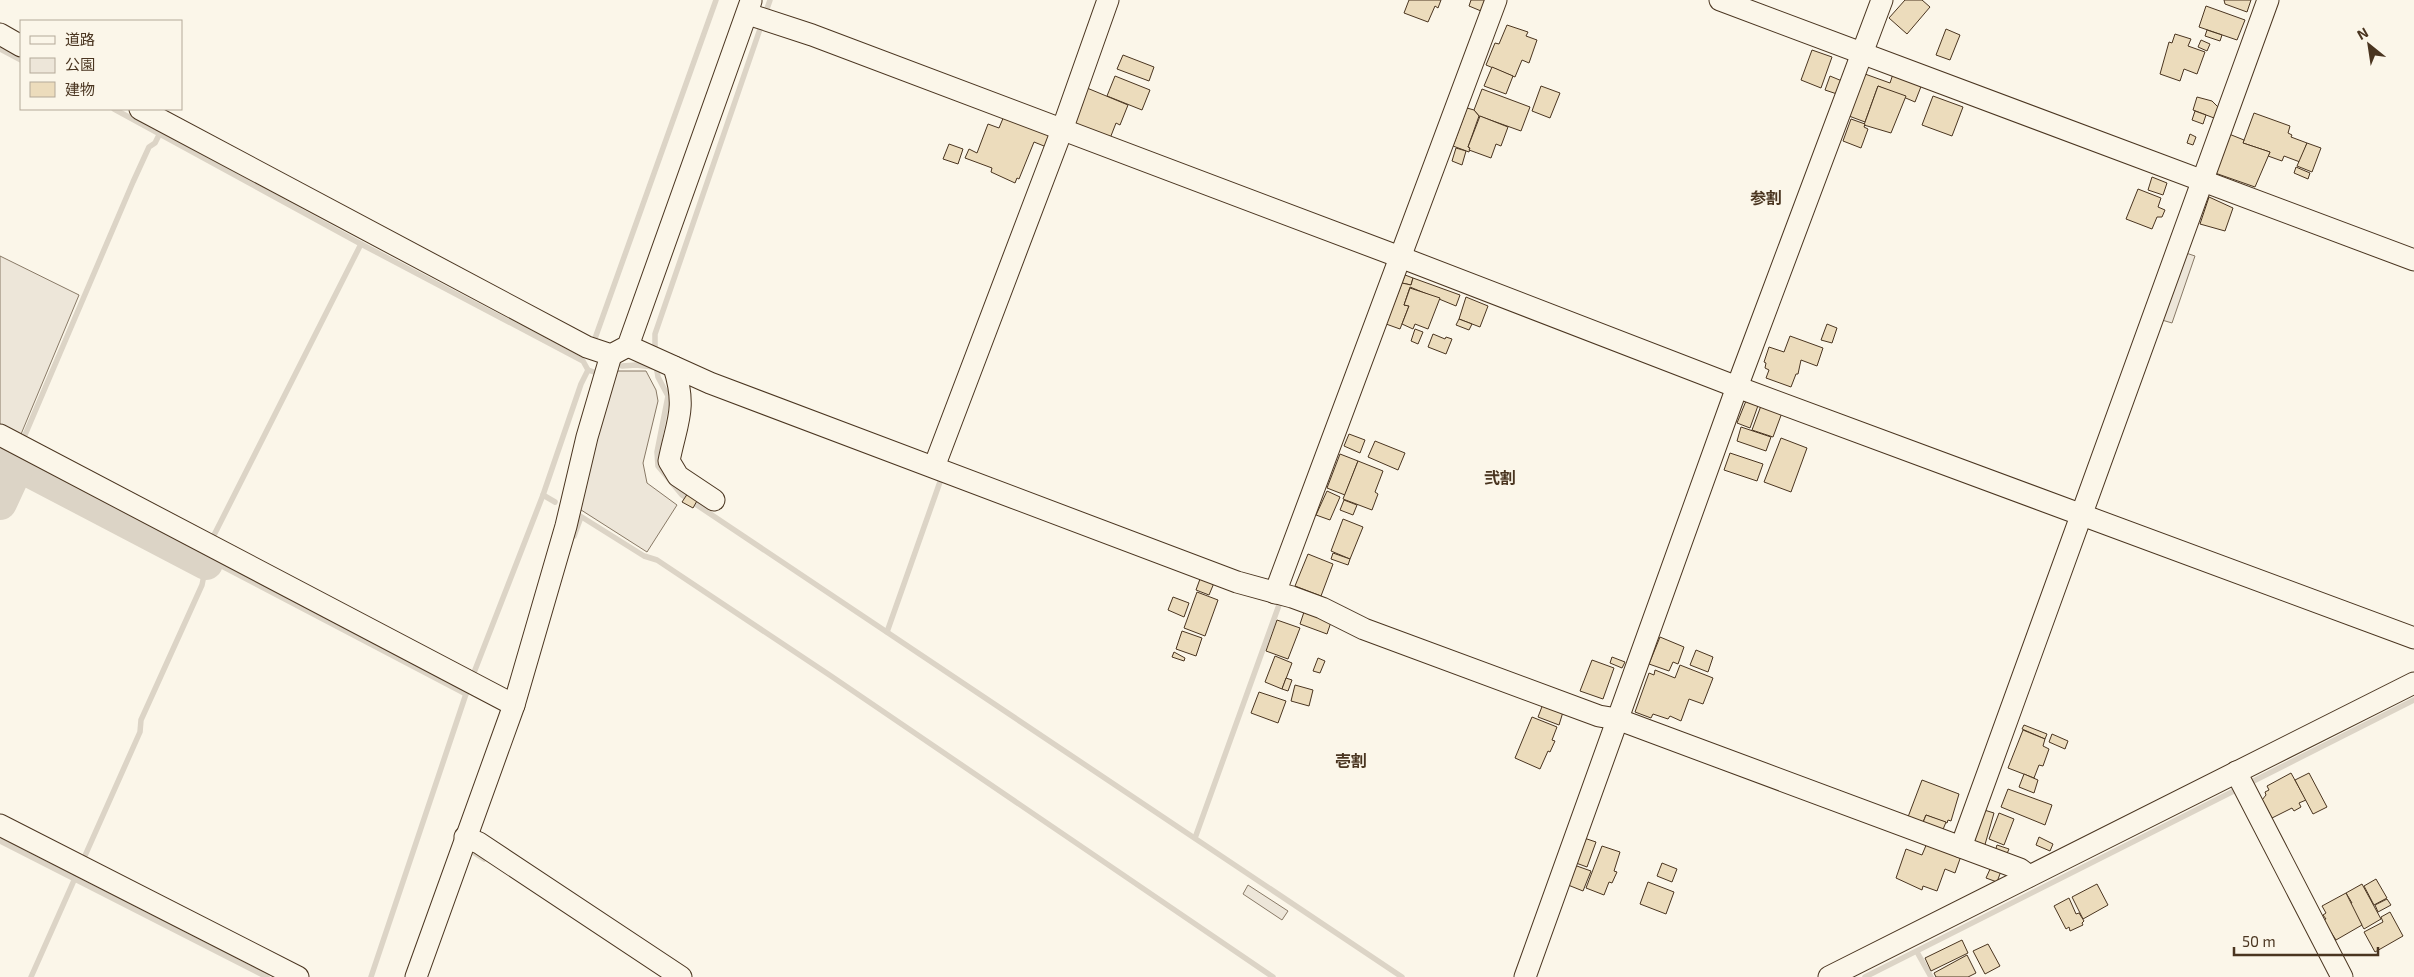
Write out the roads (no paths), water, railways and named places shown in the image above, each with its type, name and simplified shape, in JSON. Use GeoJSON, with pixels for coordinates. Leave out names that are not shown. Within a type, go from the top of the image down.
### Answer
{"type":"FeatureCollection","features":[{"type":"Feature","properties":{"kind":"street"},"geometry":{"type":"LineString","coordinates":[[936,462],[1062,130],[1108,0]]}},
{"type":"Feature","properties":{"kind":"street"},"geometry":{"type":"LineString","coordinates":[[1277,586],[1496,0]]}},
{"type":"Feature","properties":{"kind":"street"},"geometry":{"type":"LineString","coordinates":[[1720,0],[2204,177],[2414,260]]}},
{"type":"Feature","properties":{"kind":"street"},"geometry":{"type":"LineString","coordinates":[[1525,977],[1617,719],[1743,389],[1882,0]]}},
{"type":"Feature","properties":{"kind":"street"},"geometry":{"type":"LineString","coordinates":[[1962,843],[2085,512],[2268,0]]}},
{"type":"Feature","properties":{"kind":"street"},"geometry":{"type":"LineString","coordinates":[[416,977],[471,839],[514,705],[566,526],[605,350],[756,13],[1400,256],[1743,389],[2085,512],[2414,638]]}},
{"type":"Feature","properties":{"kind":"street"},"geometry":{"type":"LineString","coordinates":[[0,34],[20,45]]}},
{"type":"Feature","properties":{"kind":"street"},"geometry":{"type":"LineString","coordinates":[[142,110],[605,350],[662,362],[710,383],[936,462],[1237,582],[1277,586],[1364,629],[1599,716],[1617,719],[1962,843],[2020,869],[2029,876]]}},
{"type":"Feature","properties":{"kind":"street"},"geometry":{"type":"LineString","coordinates":[[662,362],[680,388],[682,404],[669,461],[678,476],[714,500]]}},
{"type":"Feature","properties":{"kind":"street"},"geometry":{"type":"LineString","coordinates":[[14,442],[514,705]]}},
{"type":"Feature","properties":{"kind":"street"},"geometry":{"type":"LineString","coordinates":[[1829,977],[2029,876],[2241,782],[2414,683]]}},
{"type":"Feature","properties":{"kind":"street"},"geometry":{"type":"LineString","coordinates":[[2241,782],[2342,977]]}},
{"type":"Feature","properties":{"kind":"street"},"geometry":{"type":"LineString","coordinates":[[0,825],[298,977]]}},
{"type":"Feature","properties":{"kind":"street"},"geometry":{"type":"LineString","coordinates":[[471,839],[681,977]]}},
{"type":"Feature","properties":{"kind":"waterway"},"geometry":{"type":"LineString","coordinates":[[593,344],[716,0]]}},
{"type":"Feature","properties":{"kind":"waterway"},"geometry":{"type":"LineString","coordinates":[[655,353],[655,334],[770,0]]}},
{"type":"Feature","properties":{"kind":"waterway"},"geometry":{"type":"LineString","coordinates":[[0,49],[20,59]]}},
{"type":"Feature","properties":{"kind":"waterway"},"geometry":{"type":"LineString","coordinates":[[116,110],[361,244],[583,361],[588,370]]}},
{"type":"Feature","properties":{"kind":"waterway"},"geometry":{"type":"LineString","coordinates":[[22,442],[133,182],[149,147],[155,143],[160,133]]}},
{"type":"Feature","properties":{"kind":"waterway"},"geometry":{"type":"LineString","coordinates":[[31,977],[140,732],[141,720],[202,585],[211,541],[361,244]]}},
{"type":"Feature","properties":{"kind":"waterway"},"geometry":{"type":"LineString","coordinates":[[656,365],[658,377],[668,396],[657,452],[658,466],[682,495],[1402,977]]}},
{"type":"Feature","properties":{"kind":"waterway"},"geometry":{"type":"LineString","coordinates":[[622,366],[654,367]]}},
{"type":"Feature","properties":{"kind":"waterway"},"geometry":{"type":"LineString","coordinates":[[371,977],[468,688],[543,495],[581,384],[588,370],[594,372]]}},
{"type":"Feature","properties":{"kind":"waterway"},"geometry":{"type":"LineString","coordinates":[[18,464],[20,451]]}},
{"type":"Feature","properties":{"kind":"waterway"},"geometry":{"type":"LineString","coordinates":[[0,455],[206,563]]}},
{"type":"Feature","properties":{"kind":"waterway"},"geometry":{"type":"LineString","coordinates":[[0,503],[18,464]]}},
{"type":"Feature","properties":{"kind":"waterway"},"geometry":{"type":"LineString","coordinates":[[887,632],[941,479]]}},
{"type":"Feature","properties":{"kind":"waterway"},"geometry":{"type":"LineString","coordinates":[[543,495],[555,502]]}},
{"type":"Feature","properties":{"kind":"waterway"},"geometry":{"type":"LineString","coordinates":[[577,514],[644,556],[657,560],[1273,977]]}},
{"type":"Feature","properties":{"kind":"waterway"},"geometry":{"type":"LineString","coordinates":[[574,536],[581,517]]}},
{"type":"Feature","properties":{"kind":"waterway"},"geometry":{"type":"LineString","coordinates":[[206,563],[218,564],[466,694]]}},
{"type":"Feature","properties":{"kind":"waterway"},"geometry":{"type":"LineString","coordinates":[[1195,838],[1279,605]]}},
{"type":"Feature","properties":{"kind":"waterway"},"geometry":{"type":"LineString","coordinates":[[1865,977],[2414,700]]}},
{"type":"Feature","properties":{"kind":"waterway"},"geometry":{"type":"LineString","coordinates":[[0,841],[267,977]]}},
{"type":"Feature","properties":{"kind":"waterway"},"geometry":{"type":"LineString","coordinates":[[471,851],[484,859]]}},
{"type":"Feature","properties":{"kind":"waterway"},"geometry":{"type":"LineString","coordinates":[[1917,952],[1931,977]]}},
{"type":"Feature","properties":{"kind":"district","name":"参割"},"geometry":{"type":"Point","coordinates":[1766,198]}},
{"type":"Feature","properties":{"kind":"district","name":"弐割"},"geometry":{"type":"Point","coordinates":[1500,478]}},
{"type":"Feature","properties":{"kind":"district","name":"壱割"},"geometry":{"type":"Point","coordinates":[1351,761]}}]}
